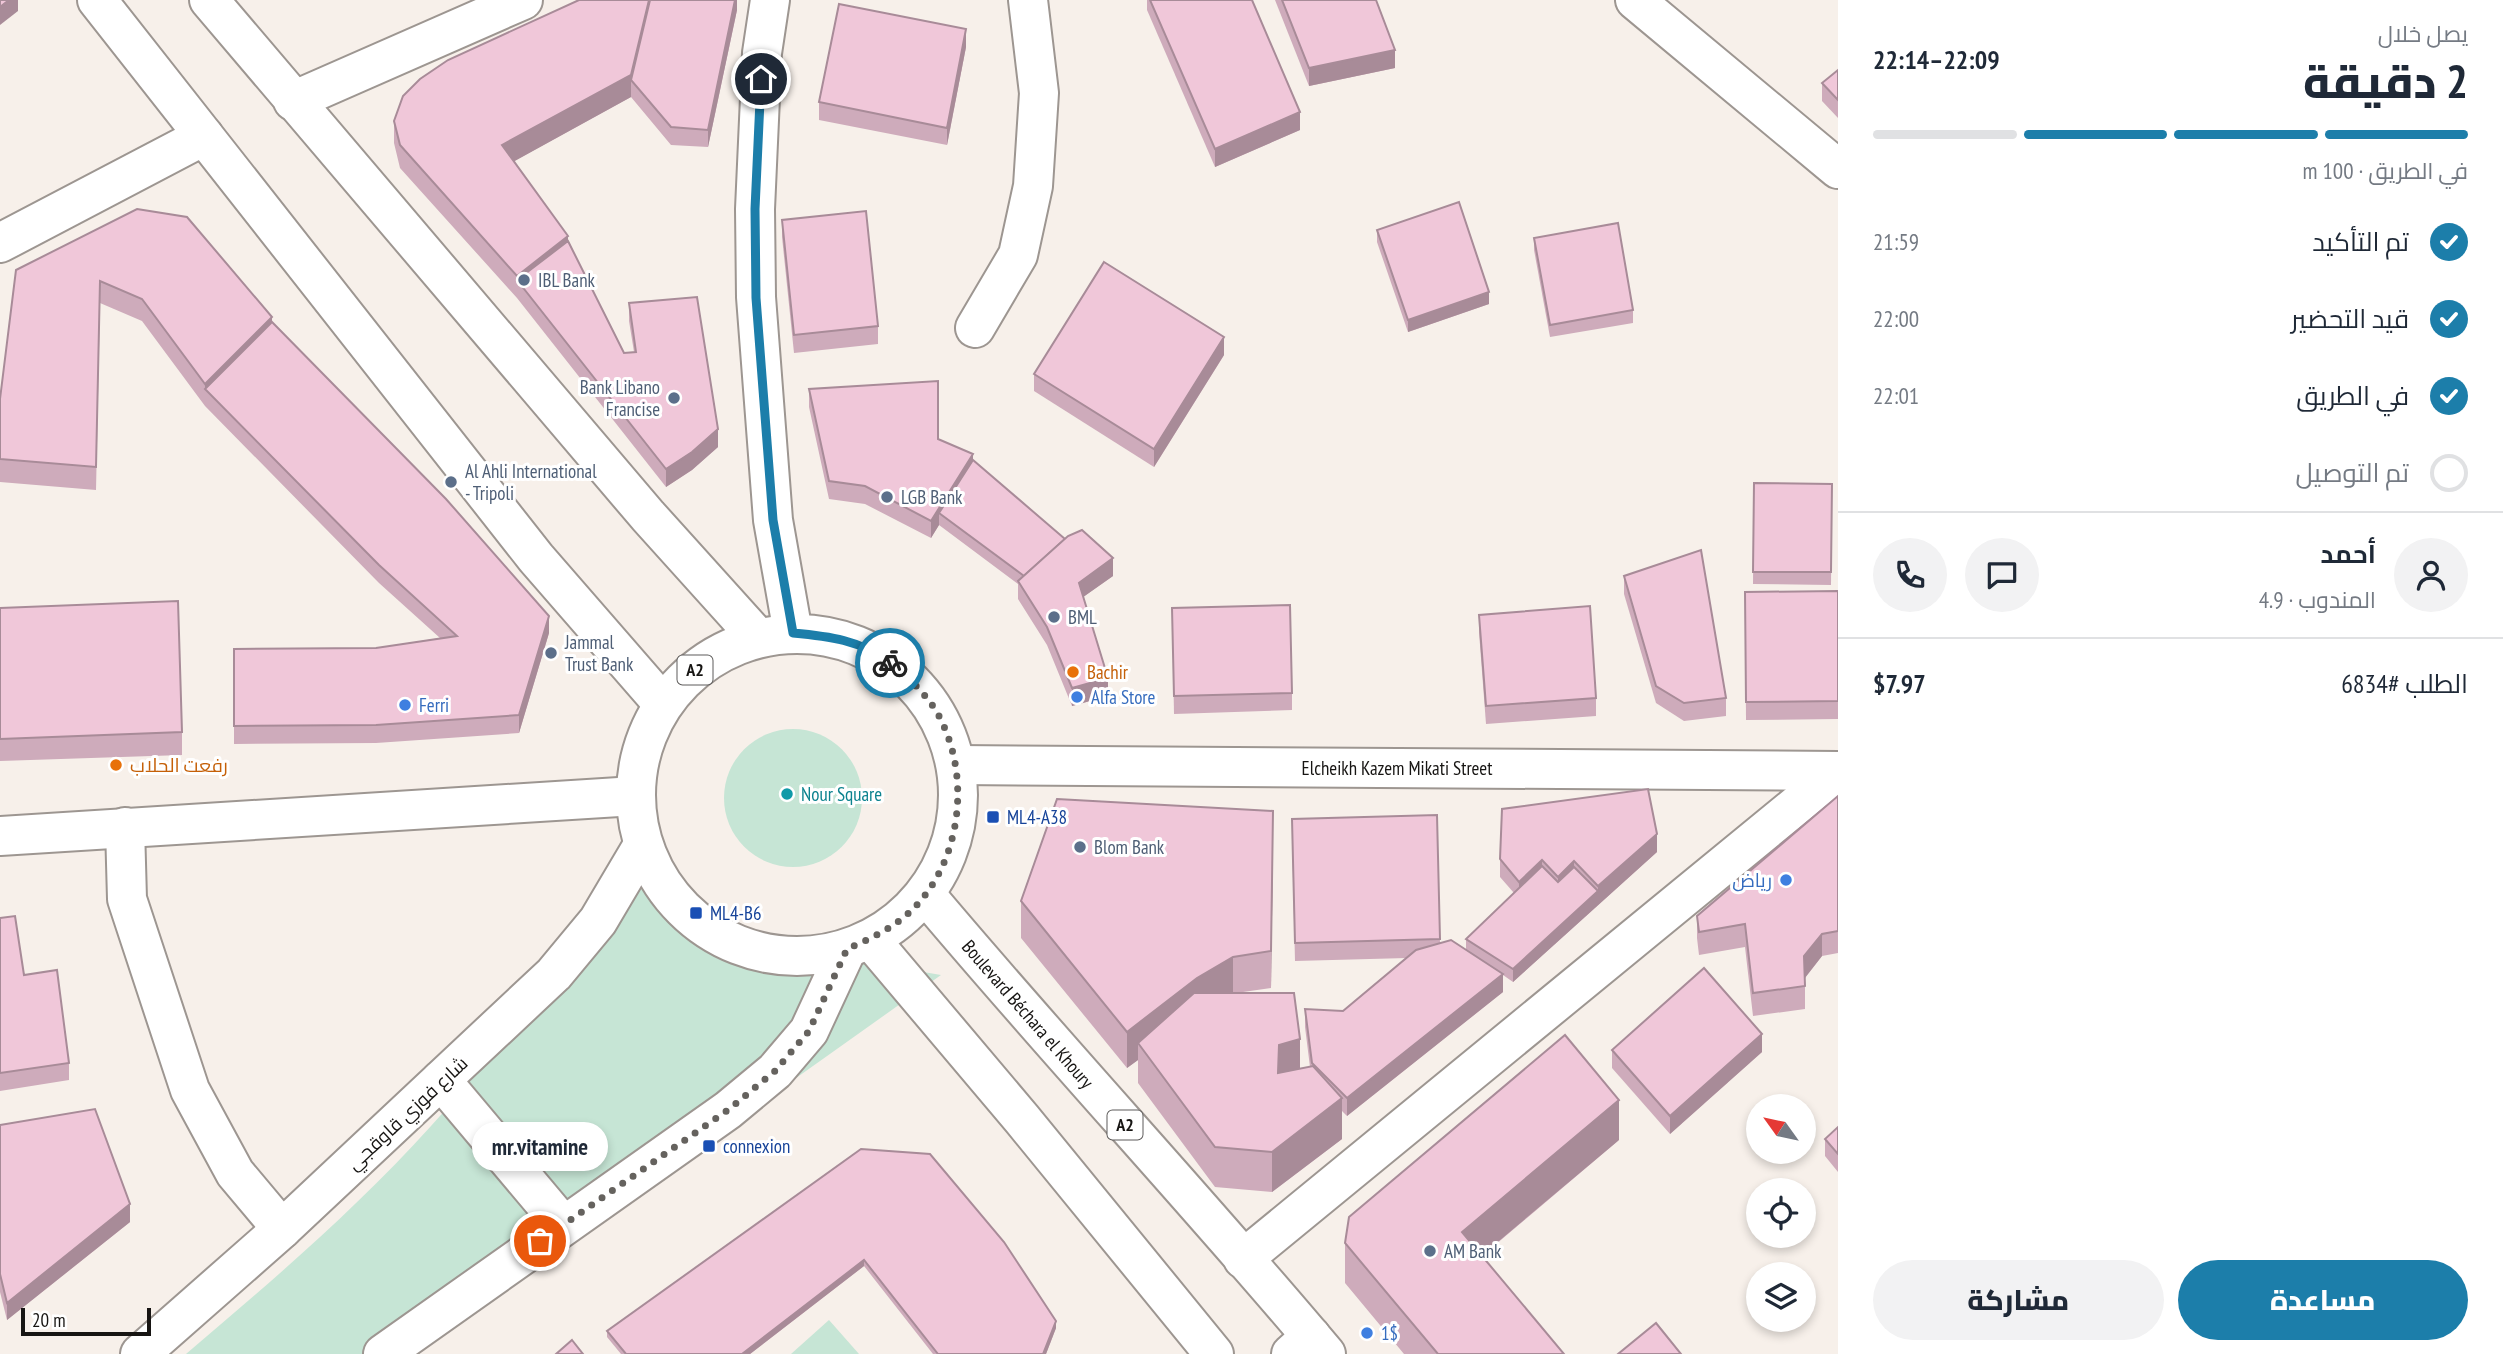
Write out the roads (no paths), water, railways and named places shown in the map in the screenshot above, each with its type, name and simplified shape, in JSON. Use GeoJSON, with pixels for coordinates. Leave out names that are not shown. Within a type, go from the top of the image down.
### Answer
{"type":"FeatureCollection","features":[{"type":"Feature","properties":{"kind":"main road","name":"A2"},"geometry":{"type":"LineString","coordinates":[[97,0],[536,558],[663,705]]}},
{"type":"Feature","properties":{"kind":"main road"},"geometry":{"type":"LineString","coordinates":[[209,0],[648,516],[775,635]]}},
{"type":"Feature","properties":{"kind":"main road"},"geometry":{"type":"LineString","coordinates":[[293,101],[523,0]]}},
{"type":"Feature","properties":{"kind":"main road"},"geometry":{"type":"LineString","coordinates":[[770,0],[762,53],[755,209],[756,298],[773,520],[775,635]]}},
{"type":"Feature","properties":{"kind":"main road"},"geometry":{"type":"LineString","coordinates":[[975,328],[1018,256],[1033,186],[1039,93],[1028,0]]}},
{"type":"Feature","properties":{"kind":"main road"},"geometry":{"type":"LineString","coordinates":[[1635,0],[1838,169]]}},
{"type":"Feature","properties":{"kind":"main road"},"geometry":{"type":"LineString","coordinates":[[0,243],[204,136]]}},
{"type":"Feature","properties":{"kind":"main road","name":"A2"},"geometry":{"type":"LineString","coordinates":[[775,635],[838,638],[880,655],[916,684],[942,721],[957,765],[958,811],[948,855],[925,894],[900,920],[858,944],[797,957],[747,949],[702,926],[666,890],[643,845],[635,796],[642,748],[663,705],[678,686],[695,669],[725,650],[775,635]]}},
{"type":"Feature","properties":{"kind":"main road","name":"Elcheikh Kazem Mikati Street"},"geometry":{"type":"LineString","coordinates":[[957,765],[1838,771]]}},
{"type":"Feature","properties":{"kind":"main road"},"geometry":{"type":"LineString","coordinates":[[1243,1259],[1838,771]]}},
{"type":"Feature","properties":{"kind":"main road"},"geometry":{"type":"LineString","coordinates":[[0,836],[635,796]]}},
{"type":"Feature","properties":{"kind":"main road"},"geometry":{"type":"LineString","coordinates":[[125,827],[127,899],[190,1090],[235,1173],[282,1229]]}},
{"type":"Feature","properties":{"kind":"main road","name":"شارع فوزي قاوقجي"},"geometry":{"type":"LineString","coordinates":[[140,1354],[282,1229],[554,974],[598,921],[643,845]]}},
{"type":"Feature","properties":{"kind":"main road","name":"Boulevard Béchara el Khoury"},"geometry":{"type":"LineString","coordinates":[[925,894],[1002,986],[1243,1259],[1309,1348]]}},
{"type":"Feature","properties":{"kind":"main road"},"geometry":{"type":"LineString","coordinates":[[383,1354],[728,1110],[775,1071],[809,1031],[858,944],[1022,1119],[1204,1350]]}},
{"type":"Feature","properties":{"kind":"main road"},"geometry":{"type":"LineString","coordinates":[[441,1080],[563,1225]]}},
{"type":"Feature","properties":{"kind":"place","name":"IBL Bank"},"geometry":{"type":"Point","coordinates":[524,280]}},
{"type":"Feature","properties":{"kind":"place","name":"Bank Libano Francise"},"geometry":{"type":"Point","coordinates":[674,398]}},
{"type":"Feature","properties":{"kind":"place","name":"Al Ahli International - Tripoli"},"geometry":{"type":"Point","coordinates":[451,482]}},
{"type":"Feature","properties":{"kind":"place","name":"LGB Bank"},"geometry":{"type":"Point","coordinates":[887,497]}},
{"type":"Feature","properties":{"kind":"place","name":"BML"},"geometry":{"type":"Point","coordinates":[1054,617]}},
{"type":"Feature","properties":{"kind":"place","name":"Jammal Trust Bank"},"geometry":{"type":"Point","coordinates":[551,653]}},
{"type":"Feature","properties":{"kind":"place","name":"Bachir"},"geometry":{"type":"Point","coordinates":[1073,672]}},
{"type":"Feature","properties":{"kind":"place","name":"Alfa Store"},"geometry":{"type":"Point","coordinates":[1077,697]}},
{"type":"Feature","properties":{"kind":"place","name":"Ferri"},"geometry":{"type":"Point","coordinates":[405,705]}},
{"type":"Feature","properties":{"kind":"place","name":"رفعت الحلاب"},"geometry":{"type":"Point","coordinates":[116,765]}},
{"type":"Feature","properties":{"kind":"place","name":"Nour Square"},"geometry":{"type":"Point","coordinates":[787,794]}},
{"type":"Feature","properties":{"kind":"place","name":"ML4-A38"},"geometry":{"type":"Point","coordinates":[993,817]}},
{"type":"Feature","properties":{"kind":"place","name":"Blom Bank"},"geometry":{"type":"Point","coordinates":[1080,847]}},
{"type":"Feature","properties":{"kind":"place","name":"رياض"},"geometry":{"type":"Point","coordinates":[1786,880]}},
{"type":"Feature","properties":{"kind":"place","name":"ML4-B6"},"geometry":{"type":"Point","coordinates":[696,913]}},
{"type":"Feature","properties":{"kind":"place","name":"connexion"},"geometry":{"type":"Point","coordinates":[709,1146]}},
{"type":"Feature","properties":{"kind":"place","name":"mr.vitamine"},"geometry":{"type":"Point","coordinates":[540,1241]}},
{"type":"Feature","properties":{"kind":"place","name":"AM Bank"},"geometry":{"type":"Point","coordinates":[1430,1251]}},
{"type":"Feature","properties":{"kind":"place","name":"1$"},"geometry":{"type":"Point","coordinates":[1367,1333]}}]}
